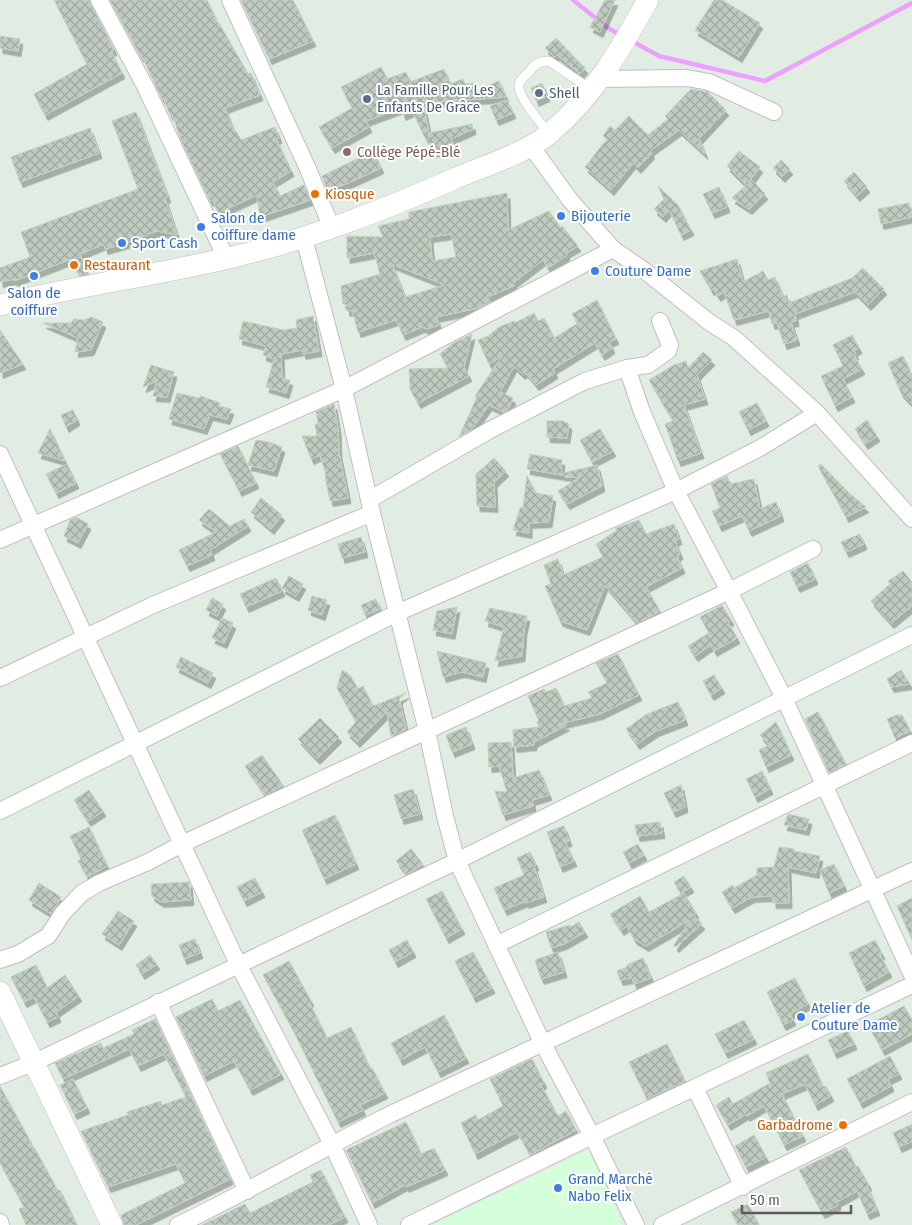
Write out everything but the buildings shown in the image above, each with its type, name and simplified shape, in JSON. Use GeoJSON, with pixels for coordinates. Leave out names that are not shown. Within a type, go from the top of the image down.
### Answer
{"type":"FeatureCollection","features":[{"type":"Feature","properties":{"kind":"street"},"geometry":{"type":"LineString","coordinates":[[99,0],[145,86],[226,258]]}},
{"type":"Feature","properties":{"kind":"street"},"geometry":{"type":"LineString","coordinates":[[230,0],[308,168],[332,229]]}},
{"type":"Feature","properties":{"kind":"street"},"geometry":{"type":"LineString","coordinates":[[0,305],[226,258],[304,238],[332,229],[431,189],[531,146],[549,134],[596,84],[648,0]]}},
{"type":"Feature","properties":{"kind":"street"},"geometry":{"type":"LineString","coordinates":[[596,84],[687,78],[709,82],[774,112]]}},
{"type":"Feature","properties":{"kind":"street"},"geometry":{"type":"LineString","coordinates":[[531,146],[570,200],[613,249],[645,271],[709,322],[734,338],[817,413],[912,519]]}},
{"type":"Feature","properties":{"kind":"street"},"geometry":{"type":"LineString","coordinates":[[304,238],[344,388],[371,507],[427,732],[445,816],[458,860],[542,1042],[592,1136],[636,1225]]}},
{"type":"Feature","properties":{"kind":"street"},"geometry":{"type":"LineString","coordinates":[[0,540],[344,388],[613,249]]}},
{"type":"Feature","properties":{"kind":"street"},"geometry":{"type":"LineString","coordinates":[[0,678],[85,637],[371,507],[490,430],[584,381],[626,368],[648,365],[668,351],[670,345],[660,321]]}},
{"type":"Feature","properties":{"kind":"street"},"geometry":{"type":"LineString","coordinates":[[626,368],[642,412],[676,491],[784,698],[912,975]]}},
{"type":"Feature","properties":{"kind":"street"},"geometry":{"type":"LineString","coordinates":[[1,809],[397,613],[676,491],[760,448],[817,413]]}},
{"type":"Feature","properties":{"kind":"street"},"geometry":{"type":"LineString","coordinates":[[0,454],[238,964],[332,1144],[369,1225]]}},
{"type":"Feature","properties":{"kind":"street"},"geometry":{"type":"LineString","coordinates":[[0,960],[18,954],[48,936],[63,913],[82,893],[99,883],[148,862],[182,844],[729,591],[813,549]]}},
{"type":"Feature","properties":{"kind":"street"},"geometry":{"type":"LineString","coordinates":[[0,1076],[35,1062],[458,860],[912,635]]}},
{"type":"Feature","properties":{"kind":"street"},"geometry":{"type":"LineString","coordinates":[[496,945],[912,743]]}},
{"type":"Feature","properties":{"kind":"street"},"geometry":{"type":"LineString","coordinates":[[178,1225],[247,1191],[390,1114],[912,871]]}},
{"type":"Feature","properties":{"kind":"street"},"geometry":{"type":"LineString","coordinates":[[409,1225],[592,1136],[912,985]]}},
{"type":"Feature","properties":{"kind":"street"},"geometry":{"type":"LineString","coordinates":[[0,992],[112,1225]]}},
{"type":"Feature","properties":{"kind":"street"},"geometry":{"type":"LineString","coordinates":[[158,1002],[247,1191]]}},
{"type":"Feature","properties":{"kind":"street"},"geometry":{"type":"LineString","coordinates":[[695,1088],[743,1187]]}},
{"type":"Feature","properties":{"kind":"street"},"geometry":{"type":"LineString","coordinates":[[662,1225],[743,1187],[912,1102]]}},
{"type":"Feature","properties":{"kind":"lane"},"geometry":{"type":"LineString","coordinates":[[549,134],[522,96],[519,88],[519,82],[535,64],[541,61],[549,61],[596,84]]}},
{"type":"Feature","properties":{"kind":"shaded area","name":"Grand Marché Nabo Felix"},"geometry":{"type":"Polygon","coordinates":[[[588,1150],[623,1225],[433,1225],[588,1150]]]}},
{"type":"Feature","properties":{"kind":"waterway"},"geometry":{"type":"LineString","coordinates":[[573,0],[608,28],[621,35]]}},
{"type":"Feature","properties":{"kind":"waterway"},"geometry":{"type":"LineString","coordinates":[[632,41],[659,56],[765,81],[912,3]]}},
{"type":"Feature","properties":{"kind":"place","name":"Shell"},"geometry":{"type":"Point","coordinates":[539,93]}},
{"type":"Feature","properties":{"kind":"place","name":"La Famille Pour Les Enfants De Grâce"},"geometry":{"type":"Point","coordinates":[367,99]}},
{"type":"Feature","properties":{"kind":"place","name":"Collège Pépé-Blé"},"geometry":{"type":"Point","coordinates":[347,152]}},
{"type":"Feature","properties":{"kind":"place","name":"Kiosque"},"geometry":{"type":"Point","coordinates":[315,194]}},
{"type":"Feature","properties":{"kind":"place","name":"Bijouterie"},"geometry":{"type":"Point","coordinates":[561,216]}},
{"type":"Feature","properties":{"kind":"place","name":"Salon de coiffure dame"},"geometry":{"type":"Point","coordinates":[201,227]}},
{"type":"Feature","properties":{"kind":"place","name":"Sport Cash"},"geometry":{"type":"Point","coordinates":[122,243]}},
{"type":"Feature","properties":{"kind":"place","name":"Restaurant"},"geometry":{"type":"Point","coordinates":[74,265]}},
{"type":"Feature","properties":{"kind":"place","name":"Couture Dame"},"geometry":{"type":"Point","coordinates":[595,271]}},
{"type":"Feature","properties":{"kind":"place","name":"Salon de coiffure"},"geometry":{"type":"Point","coordinates":[34,276]}},
{"type":"Feature","properties":{"kind":"place","name":"Atelier de Couture Dame"},"geometry":{"type":"Point","coordinates":[801,1017]}},
{"type":"Feature","properties":{"kind":"place","name":"Garbadrome"},"geometry":{"type":"Point","coordinates":[843,1125]}},
{"type":"Feature","properties":{"kind":"place","name":"Grand Marché Nabo Felix"},"geometry":{"type":"Point","coordinates":[558,1188]}}]}
